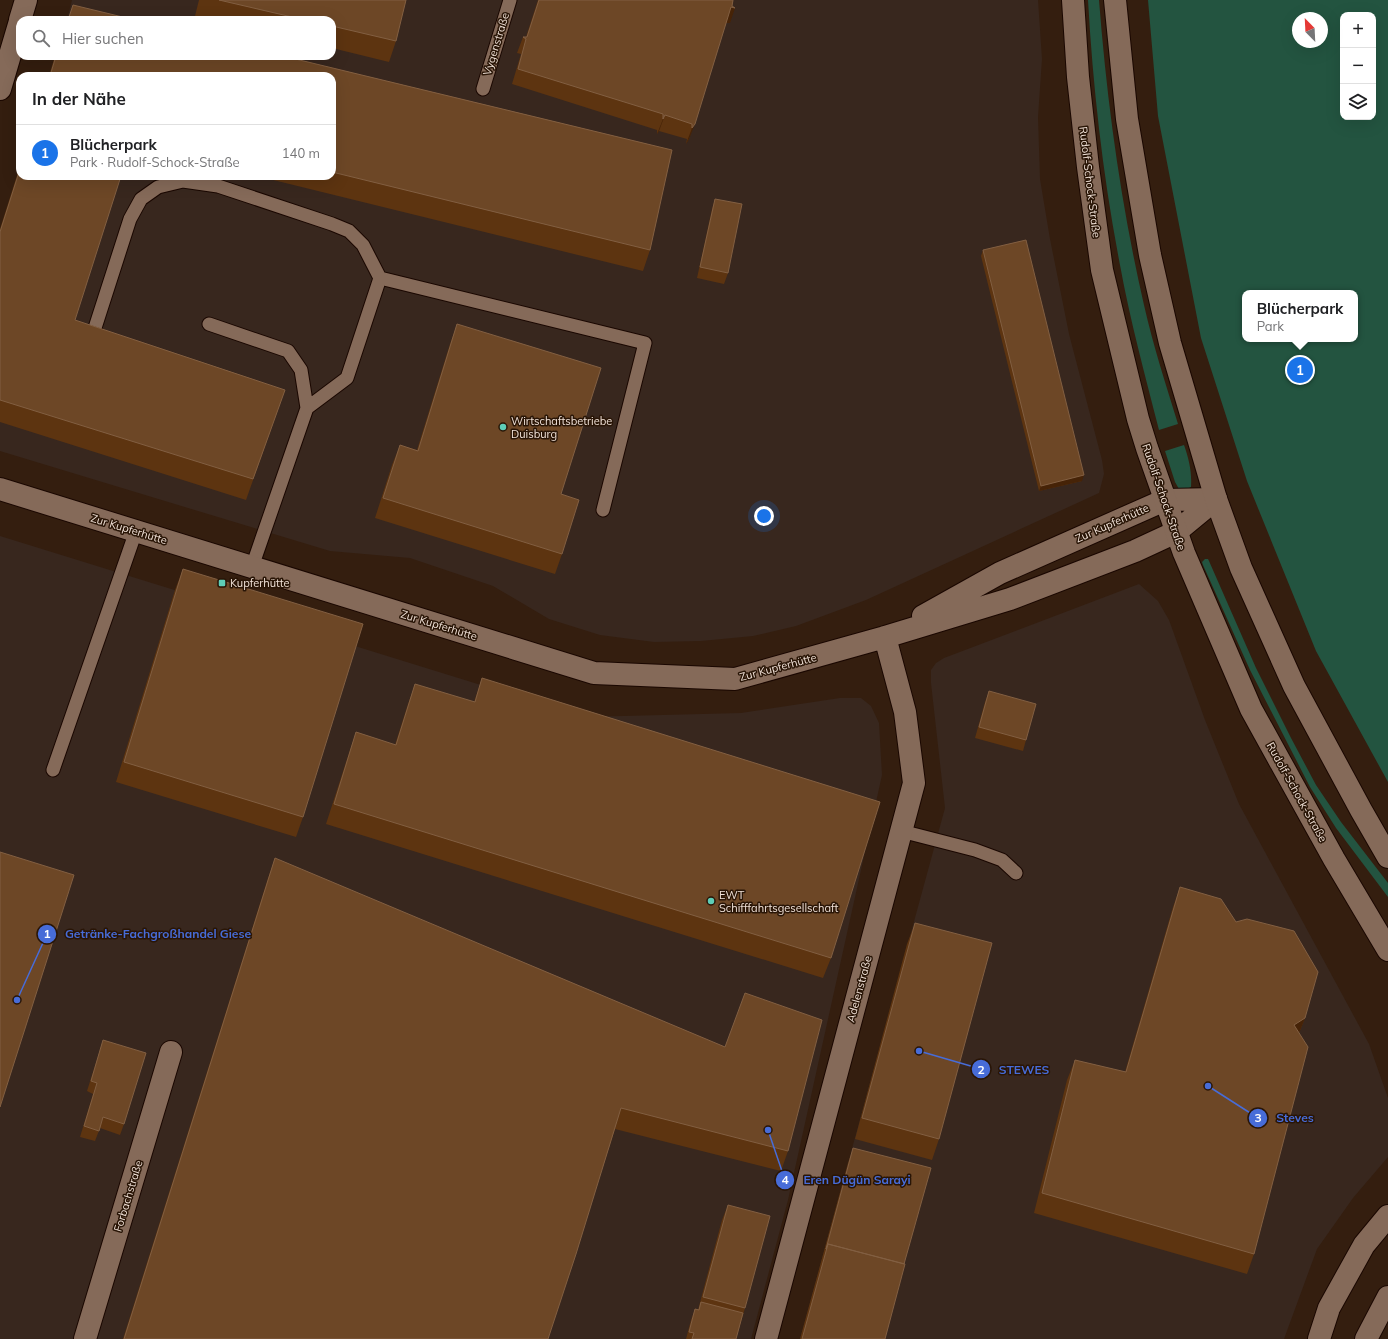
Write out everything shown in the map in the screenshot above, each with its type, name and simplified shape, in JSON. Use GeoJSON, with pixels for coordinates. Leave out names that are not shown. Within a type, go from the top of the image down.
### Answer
{"type":"FeatureCollection","features":[{"type":"Feature","properties":{"kind":"street"},"geometry":{"type":"LineString","coordinates":[[21,16],[26,0]]}},
{"type":"Feature","properties":{"kind":"street","name":"Rudolf-Schock-Straße"},"geometry":{"type":"LineString","coordinates":[[1073,0],[1078,78],[1102,270],[1138,419],[1164,500],[1184,553],[1251,709],[1334,859],[1388,950]]}},
{"type":"Feature","properties":{"kind":"street"},"geometry":{"type":"LineString","coordinates":[[1115,0],[1127,120],[1150,255],[1170,343],[1216,499],[1241,568],[1294,686],[1388,857]]}},
{"type":"Feature","properties":{"kind":"street"},"geometry":{"type":"LineString","coordinates":[[0,89],[5,53],[16,29]]}},
{"type":"Feature","properties":{"kind":"street","name":"Zur Kupferhütte"},"geometry":{"type":"LineString","coordinates":[[0,489],[594,673],[735,678],[885,637],[1010,599],[1135,551],[1176,532],[1216,499]]}},
{"type":"Feature","properties":{"kind":"street","name":"Zur Kupferhütte"},"geometry":{"type":"LineString","coordinates":[[885,637],[1000,573],[1164,500],[1216,499]]}},
{"type":"Feature","properties":{"kind":"street","name":"Adelenstraße"},"geometry":{"type":"LineString","coordinates":[[766,1339],[914,783],[905,712],[885,637]]}},
{"type":"Feature","properties":{"kind":"street","name":"Forbachstraße"},"geometry":{"type":"LineString","coordinates":[[85,1339],[171,1052]]}},
{"type":"Feature","properties":{"kind":"street"},"geometry":{"type":"LineString","coordinates":[[1319,1339],[1329,1308],[1364,1245],[1388,1216]]}},
{"type":"Feature","properties":{"kind":"street"},"geometry":{"type":"LineString","coordinates":[[1366,1339],[1388,1296]]}},
{"type":"Feature","properties":{"kind":"lane","name":"Vygenstraße"},"geometry":{"type":"LineString","coordinates":[[483,89],[510,0]]}},
{"type":"Feature","properties":{"kind":"lane"},"geometry":{"type":"LineString","coordinates":[[94,331],[130,218],[141,199],[158,187],[183,181],[218,186],[349,231],[363,245],[380,278],[347,378],[308,408]]}},
{"type":"Feature","properties":{"kind":"lane"},"geometry":{"type":"LineString","coordinates":[[380,278],[645,343],[603,510]]}},
{"type":"Feature","properties":{"kind":"lane"},"geometry":{"type":"LineString","coordinates":[[209,324],[288,351],[301,370],[308,408],[252,567]]}},
{"type":"Feature","properties":{"kind":"lane"},"geometry":{"type":"LineString","coordinates":[[52,770],[136,531]]}},
{"type":"Feature","properties":{"kind":"lane"},"geometry":{"type":"LineString","coordinates":[[901,831],[975,850],[1002,860],[1016,873]]}},
{"type":"Feature","properties":{"kind":"shaded area"},"geometry":{"type":"Polygon","coordinates":[[[72,0],[1038,0],[1042,59],[1038,117],[1040,179],[1050,239],[1069,334],[1102,460],[1104,474],[1099,493],[866,600],[796,626],[753,636],[701,641],[654,642],[600,635],[549,619],[493,586],[410,558],[330,551],[0,451],[0,229],[18,180],[336,180],[336,72],[50,72],[54,60],[336,60],[336,16],[68,16],[72,0]]]}},
{"type":"Feature","properties":{"kind":"shaded area"},"geometry":{"type":"Polygon","coordinates":[[[0,536],[584,717],[741,713],[840,698],[861,698],[871,706],[879,723],[882,775],[788,1200],[751,1339],[0,1339],[0,536]]]}},
{"type":"Feature","properties":{"kind":"shaded area"},"geometry":{"type":"Polygon","coordinates":[[[1139,584],[1158,601],[1169,620],[1205,720],[1239,804],[1369,1044],[1388,1098],[1388,1157],[1353,1198],[1317,1249],[1284,1339],[800,1339],[945,808],[931,683],[931,670],[936,663],[944,658],[1139,584]]]}},
{"type":"Feature","properties":{"kind":"green space"},"geometry":{"type":"Polygon","coordinates":[[[1088,0],[1099,0],[1106,77],[1128,230],[1148,320],[1178,424],[1159,430],[1128,306],[1114,232],[1100,133],[1088,0]]]}},
{"type":"Feature","properties":{"kind":"green space"},"geometry":{"type":"Polygon","coordinates":[[[1148,0],[1388,0],[1388,782],[1316,651],[1247,481],[1201,338],[1158,116],[1148,0]]]}},
{"type":"Feature","properties":{"kind":"green space"},"geometry":{"type":"Polygon","coordinates":[[[1184,445],[1190,466],[1191,476],[1191,487],[1185,490],[1179,489],[1175,482],[1165,451],[1184,445]]]}},
{"type":"Feature","properties":{"kind":"green space"},"geometry":{"type":"Polygon","coordinates":[[[1205,559],[1208,559],[1209,561],[1256,668],[1316,785],[1341,822],[1388,883],[1388,897],[1336,828],[1310,787],[1250,670],[1203,565],[1202,562],[1205,559]]]}},
{"type":"Feature","properties":{"kind":"building"},"geometry":{"type":"Polygon","coordinates":[[[219,0],[406,0],[396,41],[336,27],[336,16],[288,16],[219,0]]]}},
{"type":"Feature","properties":{"kind":"building"},"geometry":{"type":"Polygon","coordinates":[[[539,0],[733,0],[732,6],[735,8],[731,7],[695,124],[692,128],[692,124],[665,115],[663,119],[663,114],[518,69],[526,39],[523,37],[527,37],[539,0]]]}},
{"type":"Feature","properties":{"kind":"building"},"geometry":{"type":"Polygon","coordinates":[[[73,5],[118,16],[69,16],[73,5]]]}},
{"type":"Feature","properties":{"kind":"building"},"geometry":{"type":"Polygon","coordinates":[[[55,60],[300,60],[672,150],[650,250],[336,173],[336,72],[51,72],[55,60]]]}},
{"type":"Feature","properties":{"kind":"building"},"geometry":{"type":"Polygon","coordinates":[[[17,180],[120,180],[75,320],[285,390],[253,479],[0,400],[0,232],[17,180]]]}},
{"type":"Feature","properties":{"kind":"building"},"geometry":{"type":"Polygon","coordinates":[[[715,199],[742,204],[728,273],[700,267],[715,199]]]}},
{"type":"Feature","properties":{"kind":"building"},"geometry":{"type":"Polygon","coordinates":[[[1026,240],[1084,475],[1041,486],[983,250],[1026,240]]]}},
{"type":"Feature","properties":{"kind":"building","name":"Wirtschaftsbetriebe Duisburg"},"geometry":{"type":"Polygon","coordinates":[[[457,324],[601,368],[561,494],[579,500],[562,554],[383,498],[400,445],[418,451],[457,324]]]}},
{"type":"Feature","properties":{"kind":"building"},"geometry":{"type":"Polygon","coordinates":[[[183,569],[363,624],[303,817],[124,762],[183,569]]]}},
{"type":"Feature","properties":{"kind":"building","name":"EWT Schifffahrtsgesellschaft"},"geometry":{"type":"Polygon","coordinates":[[[482,678],[880,802],[831,958],[334,804],[356,732],[396,745],[415,684],[475,702],[482,678]]]}},
{"type":"Feature","properties":{"kind":"building"},"geometry":{"type":"Polygon","coordinates":[[[989,691],[1036,704],[1026,740],[979,727],[989,691]]]}},
{"type":"Feature","properties":{"kind":"building"},"geometry":{"type":"Polygon","coordinates":[[[0,852],[74,875],[0,1107],[0,852]]]}},
{"type":"Feature","properties":{"kind":"building"},"geometry":{"type":"Polygon","coordinates":[[[275,858],[725,1047],[745,993],[822,1020],[788,1151],[621,1108],[548,1339],[124,1339],[275,858]]]}},
{"type":"Feature","properties":{"kind":"building"},"geometry":{"type":"Polygon","coordinates":[[[1180,887],[1221,899],[1236,922],[1247,919],[1294,931],[1318,972],[1305,1018],[1294,1025],[1308,1047],[1254,1254],[1042,1193],[1075,1060],[1126,1072],[1180,887]]]}},
{"type":"Feature","properties":{"kind":"building"},"geometry":{"type":"Polygon","coordinates":[[[915,923],[992,943],[939,1139],[862,1118],[915,923]]]}},
{"type":"Feature","properties":{"kind":"building"},"geometry":{"type":"Polygon","coordinates":[[[103,1040],[146,1053],[124,1124],[103,1117],[99,1131],[84,1126],[97,1083],[91,1081],[103,1040]]]}},
{"type":"Feature","properties":{"kind":"building"},"geometry":{"type":"Polygon","coordinates":[[[853,1148],[931,1168],[904,1264],[828,1244],[826,1249],[853,1148]]]}},
{"type":"Feature","properties":{"kind":"building"},"geometry":{"type":"Polygon","coordinates":[[[728,1205],[770,1216],[745,1308],[703,1297],[728,1205]]]}},
{"type":"Feature","properties":{"kind":"building"},"geometry":{"type":"Polygon","coordinates":[[[828,1244],[905,1264],[885,1339],[802,1339],[828,1244]]]}},
{"type":"Feature","properties":{"kind":"building"},"geometry":{"type":"Polygon","coordinates":[[[701,1302],[743,1313],[736,1339],[692,1339],[694,1333],[689,1332],[695,1309],[699,1310],[701,1302]]]}},
{"type":"Feature","properties":{"kind":"place","name":"Blücherpark"},"geometry":{"type":"Point","coordinates":[1300,370]}},
{"type":"Feature","properties":{"kind":"place","name":"Wirtschaftsbetriebe Duisburg"},"geometry":{"type":"Point","coordinates":[503,427]}},
{"type":"Feature","properties":{"kind":"place","name":"Kupferhütte"},"geometry":{"type":"Point","coordinates":[222,583]}},
{"type":"Feature","properties":{"kind":"place","name":"EWT Schifffahrtsgesellschaft"},"geometry":{"type":"Point","coordinates":[711,901]}},
{"type":"Feature","properties":{"kind":"place","name":"Getränke-Fachgroßhandel Giese"},"geometry":{"type":"Point","coordinates":[17,1000]}},
{"type":"Feature","properties":{"kind":"place","name":"STEWES"},"geometry":{"type":"Point","coordinates":[919,1051]}},
{"type":"Feature","properties":{"kind":"place","name":"Steves"},"geometry":{"type":"Point","coordinates":[1208,1086]}},
{"type":"Feature","properties":{"kind":"place","name":"Eren Dügün Sarayi"},"geometry":{"type":"Point","coordinates":[768,1130]}}]}
